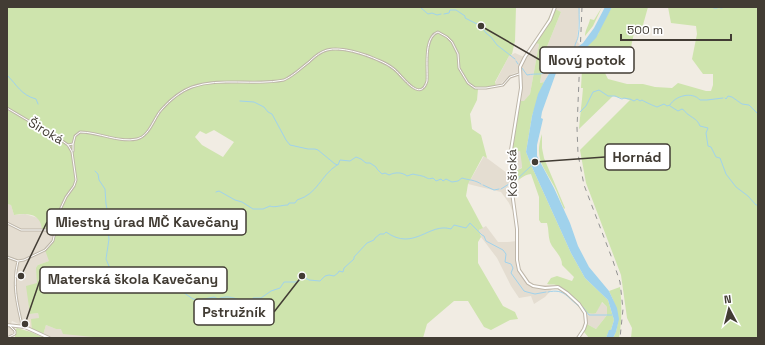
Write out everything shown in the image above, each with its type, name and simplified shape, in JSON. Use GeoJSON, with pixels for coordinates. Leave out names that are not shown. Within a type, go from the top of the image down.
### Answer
{"type":"FeatureCollection","features":[{"type":"Feature","properties":{"kind":"street","name":"Košická"},"geometry":{"type":"LineString","coordinates":[[555,7],[550,20],[520,66],[519,74],[521,88],[512,142],[512,200],[517,229],[517,260],[520,274],[533,286],[544,288],[558,287],[568,293],[582,307],[585,313],[586,323],[578,338]]}},
{"type":"Feature","properties":{"kind":"street"},"geometry":{"type":"LineString","coordinates":[[73,153],[75,136],[80,132],[126,139],[139,138],[146,134],[162,109],[185,90],[205,84],[284,80],[322,52],[327,50],[343,50],[378,60],[394,69],[411,87],[419,90],[426,86],[428,81],[427,53],[433,36],[438,32],[452,42],[458,54],[459,68],[468,83],[475,88],[486,88],[503,84],[510,77],[519,74]]}},
{"type":"Feature","properties":{"kind":"street","name":"Široká"},"geometry":{"type":"LineString","coordinates":[[7,108],[68,145],[73,153],[76,181],[60,210],[52,241],[45,250],[24,260],[18,261]]}},
{"type":"Feature","properties":{"kind":"street"},"geometry":{"type":"LineString","coordinates":[[68,145],[73,144]]}},
{"type":"Feature","properties":{"kind":"street"},"geometry":{"type":"LineString","coordinates":[[7,223],[25,230],[56,230]]}},
{"type":"Feature","properties":{"kind":"street"},"geometry":{"type":"LineString","coordinates":[[7,257],[18,261],[15,278],[16,299],[22,326]]}},
{"type":"Feature","properties":{"kind":"street"},"geometry":{"type":"LineString","coordinates":[[9,326],[22,326],[49,338]]}},
{"type":"Feature","properties":{"kind":"street"},"geometry":{"type":"LineString","coordinates":[[7,330],[9,326]]}},
{"type":"Feature","properties":{"kind":"street"},"geometry":{"type":"LineString","coordinates":[[7,338],[15,334],[15,331],[9,326]]}},
{"type":"Feature","properties":{"kind":"shaded area"},"geometry":{"type":"Polygon","coordinates":[[[554,7],[580,7],[577,41],[580,45],[566,53],[560,63],[551,69],[554,64],[552,65],[544,82],[540,83],[546,49],[561,12],[553,10],[554,7]]]}},
{"type":"Feature","properties":{"kind":"shaded area"},"geometry":{"type":"Polygon","coordinates":[[[535,43],[539,44],[530,94],[524,102],[519,101],[521,86],[518,72],[512,74],[499,85],[496,86],[495,83],[509,56],[515,53],[524,57],[535,43]]]}},
{"type":"Feature","properties":{"kind":"shaded area"},"geometry":{"type":"Polygon","coordinates":[[[520,151],[525,166],[511,173],[511,152],[520,151]]]}},
{"type":"Feature","properties":{"kind":"shaded area"},"geometry":{"type":"Polygon","coordinates":[[[484,156],[511,176],[514,210],[512,210],[501,192],[468,184],[484,156]]]}},
{"type":"Feature","properties":{"kind":"shaded area"},"geometry":{"type":"Polygon","coordinates":[[[7,204],[11,205],[14,215],[25,214],[38,218],[41,222],[55,230],[49,261],[38,265],[37,283],[30,314],[38,313],[39,318],[32,330],[12,321],[10,326],[15,331],[15,334],[10,337],[17,338],[7,338],[7,204]]]}},
{"type":"Feature","properties":{"kind":"shaded area"},"geometry":{"type":"Polygon","coordinates":[[[486,226],[498,242],[517,241],[519,272],[530,283],[536,285],[558,285],[560,287],[554,287],[545,297],[534,304],[531,296],[519,298],[511,286],[497,258],[481,237],[479,230],[486,226]]]}},
{"type":"Feature","properties":{"kind":"shaded area"},"geometry":{"type":"Polygon","coordinates":[[[601,302],[607,307],[607,315],[596,329],[585,323],[583,312],[596,313],[601,302]]]}},
{"type":"Feature","properties":{"kind":"shaded area"},"geometry":{"type":"Polygon","coordinates":[[[31,319],[32,330],[22,326],[20,320],[31,319]]]}},
{"type":"Feature","properties":{"kind":"shaded area"},"geometry":{"type":"Polygon","coordinates":[[[46,325],[56,329],[62,329],[94,338],[49,338],[43,335],[46,325]]]}},
{"type":"Feature","properties":{"kind":"green space"},"geometry":{"type":"Polygon","coordinates":[[[7,7],[516,7],[515,41],[512,54],[509,56],[495,82],[496,86],[478,89],[477,100],[470,114],[472,129],[481,135],[487,158],[483,156],[468,184],[466,196],[483,228],[479,230],[481,237],[478,242],[478,263],[503,306],[515,312],[518,319],[510,320],[491,330],[484,327],[468,301],[454,301],[427,324],[423,338],[94,338],[63,334],[61,329],[56,329],[46,325],[43,335],[32,330],[31,319],[39,318],[38,313],[30,314],[26,286],[37,283],[36,268],[38,265],[49,261],[45,250],[53,241],[55,230],[42,229],[39,220],[32,215],[14,215],[11,205],[7,204],[7,7]],[[214,130],[206,134],[200,131],[195,137],[202,145],[223,157],[234,142],[214,130]]]}},
{"type":"Feature","properties":{"kind":"green space"},"geometry":{"type":"Polygon","coordinates":[[[602,7],[593,26],[585,36],[590,19],[594,20],[602,7]]]}},
{"type":"Feature","properties":{"kind":"green space"},"geometry":{"type":"Polygon","coordinates":[[[612,7],[648,7],[643,25],[634,33],[631,47],[608,64],[605,73],[608,79],[627,84],[643,84],[655,87],[672,88],[678,83],[711,91],[713,85],[713,74],[703,74],[692,59],[697,34],[696,26],[671,23],[668,7],[758,7],[758,338],[631,338],[632,328],[627,318],[621,275],[586,183],[580,150],[630,100],[613,96],[579,129],[583,88],[581,88],[583,51],[598,34],[612,7]]]}},
{"type":"Feature","properties":{"kind":"green space"},"geometry":{"type":"Polygon","coordinates":[[[555,9],[561,12],[546,49],[540,83],[544,82],[532,116],[526,152],[571,253],[585,278],[608,300],[614,320],[611,330],[606,338],[589,338],[584,332],[585,323],[596,329],[607,315],[607,307],[602,302],[596,313],[590,313],[579,307],[562,288],[547,284],[551,278],[557,276],[572,281],[574,277],[562,265],[561,258],[551,245],[547,223],[541,223],[539,220],[539,197],[531,174],[523,177],[511,187],[511,173],[522,168],[520,151],[511,152],[512,134],[519,101],[524,101],[530,94],[539,44],[535,43],[553,10],[555,9]]]}},
{"type":"Feature","properties":{"kind":"green space"},"geometry":{"type":"Polygon","coordinates":[[[542,134],[544,158],[565,208],[564,209],[539,156],[542,134]]]}},
{"type":"Feature","properties":{"kind":"green space"},"geometry":{"type":"Polygon","coordinates":[[[620,287],[620,332],[619,338],[613,338],[616,332],[618,320],[616,308],[609,291],[620,287]]]}},
{"type":"Feature","properties":{"kind":"green space"},"geometry":{"type":"Polygon","coordinates":[[[17,328],[31,332],[44,338],[15,337],[17,328]]]}},
{"type":"Feature","properties":{"kind":"water"},"geometry":{"type":"Polygon","coordinates":[[[605,7],[612,7],[596,38],[583,51],[556,73],[542,112],[541,118],[543,119],[537,145],[537,156],[554,188],[570,223],[578,246],[589,267],[609,291],[617,308],[619,319],[613,338],[606,338],[609,330],[611,330],[614,320],[608,300],[585,278],[571,253],[526,152],[532,116],[538,94],[550,72],[550,67],[554,63],[551,67],[552,69],[560,63],[566,53],[572,51],[583,43],[594,28],[605,7]]]}},
{"type":"Feature","properties":{"kind":"waterway"},"geometry":{"type":"LineString","coordinates":[[420,7],[428,14],[441,14]]}},
{"type":"Feature","properties":{"kind":"waterway"},"geometry":{"type":"LineString","coordinates":[[575,49],[579,30],[579,7]]}},
{"type":"Feature","properties":{"kind":"waterway"},"geometry":{"type":"LineString","coordinates":[[712,7],[717,8]]}},
{"type":"Feature","properties":{"kind":"waterway"},"geometry":{"type":"LineString","coordinates":[[718,7],[726,7]]}},
{"type":"Feature","properties":{"kind":"waterway"},"geometry":{"type":"LineString","coordinates":[[444,14],[449,13],[450,10],[456,10],[465,16],[465,18],[481,26],[497,45],[515,59]]}},
{"type":"Feature","properties":{"kind":"waterway"},"geometry":{"type":"LineString","coordinates":[[522,68],[527,75],[546,72],[550,73]]}},
{"type":"Feature","properties":{"kind":"waterway"},"geometry":{"type":"LineString","coordinates":[[7,75],[23,92],[36,99],[38,104]]}},
{"type":"Feature","properties":{"kind":"waterway"},"geometry":{"type":"LineString","coordinates":[[580,112],[586,106],[593,92],[599,90],[608,96],[615,96],[634,101],[637,99],[640,101],[642,100],[657,107],[664,104],[667,106],[670,105],[676,99],[688,95],[697,97],[700,100],[723,98]]}},
{"type":"Feature","properties":{"kind":"waterway"},"geometry":{"type":"LineString","coordinates":[[725,98],[726,99],[728,96],[732,97],[742,104],[749,105],[758,114]]}},
{"type":"Feature","properties":{"kind":"waterway"},"geometry":{"type":"LineString","coordinates":[[240,101],[254,102],[264,107],[272,114],[290,145],[318,150],[335,164],[338,165],[340,160],[350,161],[356,157],[366,163],[370,163],[382,174],[385,173],[389,175],[398,173],[407,176],[413,174],[424,176],[428,179],[433,178],[436,181],[441,179],[443,181],[446,179],[452,182],[458,181],[462,178],[481,184]]}},
{"type":"Feature","properties":{"kind":"waterway"},"geometry":{"type":"LineString","coordinates":[[670,106],[678,111],[682,109],[697,120],[700,126],[708,128],[706,133],[708,146],[711,147],[716,157],[720,158],[726,174],[736,187],[748,196],[756,205],[758,205]]}},
{"type":"Feature","properties":{"kind":"waterway"},"geometry":{"type":"LineString","coordinates":[[216,192],[219,191],[253,209],[288,205],[289,203],[295,203],[297,200],[310,194],[331,169],[337,165]]}},
{"type":"Feature","properties":{"kind":"waterway"},"geometry":{"type":"LineString","coordinates":[[514,182],[531,166]]}},
{"type":"Feature","properties":{"kind":"waterway"},"geometry":{"type":"LineString","coordinates":[[95,171],[105,189],[109,239],[106,259],[111,271],[128,281],[130,280],[137,284],[162,282],[174,286],[193,299],[199,300],[214,297],[218,299],[223,297],[232,297],[253,305],[255,302],[253,298],[261,298],[271,291],[280,288],[284,282],[298,282],[302,276],[309,280],[320,281],[325,276],[334,276],[339,271],[343,272],[344,268],[354,259],[354,257],[367,243],[374,240],[380,234],[384,234],[386,232],[396,237],[405,239],[413,238],[436,229],[451,229],[454,225],[466,228],[470,223],[484,236],[486,241],[503,250],[506,254],[505,262],[511,264],[513,268],[511,273],[524,291],[535,294],[546,292]]}},
{"type":"Feature","properties":{"kind":"waterway"},"geometry":{"type":"LineString","coordinates":[[501,189],[509,184]]}},
{"type":"Feature","properties":{"kind":"waterway"},"geometry":{"type":"LineString","coordinates":[[483,185],[494,190],[499,189]]}},
{"type":"Feature","properties":{"kind":"waterway"},"geometry":{"type":"LineString","coordinates":[[548,292],[558,291],[566,295],[580,307]]}},
{"type":"Feature","properties":{"kind":"waterway"},"geometry":{"type":"LineString","coordinates":[[583,307],[589,315],[612,315]]}},
{"type":"Feature","properties":{"kind":"railway"},"geometry":{"type":"LineString","coordinates":[[582,7],[577,128],[578,154],[584,185],[620,282],[623,309],[620,338]]}},
{"type":"Feature","properties":{"kind":"place","name":"Nový potok"},"geometry":{"type":"Point","coordinates":[481,26]}},
{"type":"Feature","properties":{"kind":"place","name":"Hornád"},"geometry":{"type":"Point","coordinates":[535,162]}},
{"type":"Feature","properties":{"kind":"place","name":"Miestny úrad MČ Kavečany"},"geometry":{"type":"Point","coordinates":[21,276]}},
{"type":"Feature","properties":{"kind":"place","name":"Pstružník"},"geometry":{"type":"Point","coordinates":[302,276]}},
{"type":"Feature","properties":{"kind":"place","name":"Materská škola Kavečany"},"geometry":{"type":"Point","coordinates":[25,324]}}]}
